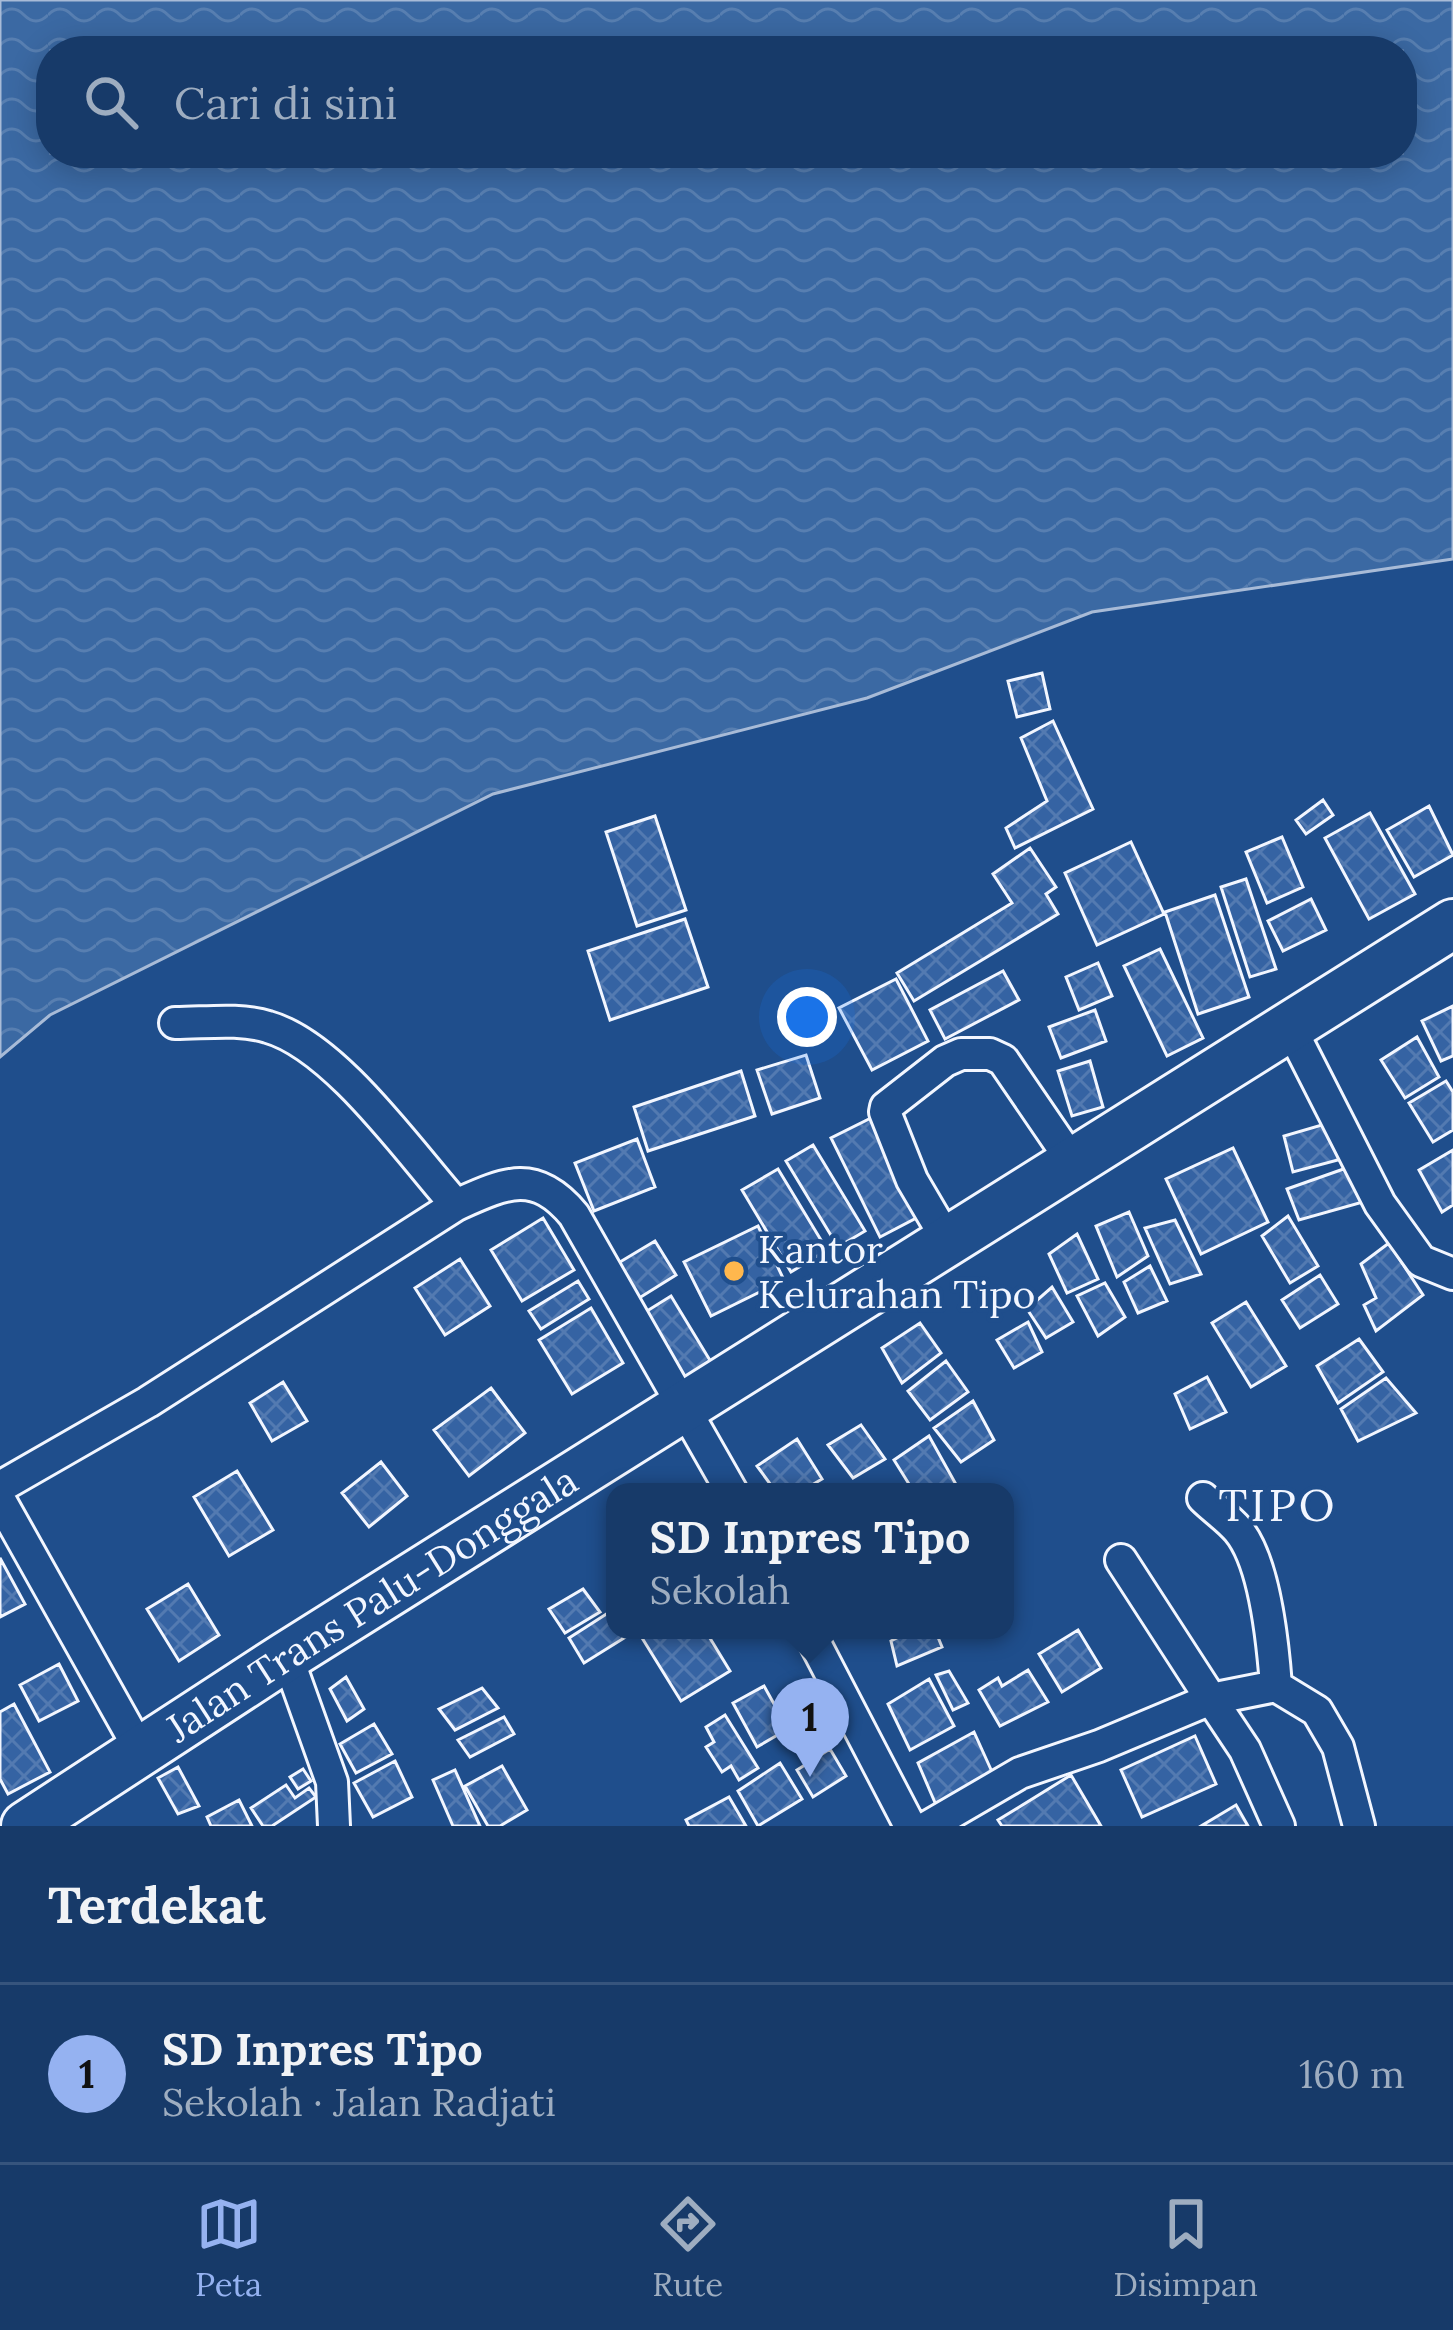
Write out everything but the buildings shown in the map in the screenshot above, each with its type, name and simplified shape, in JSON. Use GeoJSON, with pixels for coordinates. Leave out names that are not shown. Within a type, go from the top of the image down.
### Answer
{"type":"FeatureCollection","features":[{"type":"Feature","properties":{"kind":"highway","name":"Jalan Trans Palu-Donggala"},"geometry":{"type":"LineString","coordinates":[[26,1826],[287,1656],[1453,924]]}},
{"type":"Feature","properties":{"kind":"street"},"geometry":{"type":"LineString","coordinates":[[175,1023],[244,1022],[280,1031],[313,1047],[456,1204]]}},
{"type":"Feature","properties":{"kind":"street"},"geometry":{"type":"LineString","coordinates":[[1290,1027],[1380,1204],[1421,1261],[1453,1274]]}},
{"type":"Feature","properties":{"kind":"street"},"geometry":{"type":"LineString","coordinates":[[949,1243],[912,1180],[885,1112],[945,1060],[979,1052],[1004,1060],[1074,1164]]}},
{"type":"Feature","properties":{"kind":"street"},"geometry":{"type":"LineString","coordinates":[[0,1486],[148,1402],[456,1204],[524,1183],[547,1189],[574,1215],[727,1483]]}},
{"type":"Feature","properties":{"kind":"street"},"geometry":{"type":"LineString","coordinates":[[1203,1498],[1241,1532],[1256,1569],[1271,1624],[1276,1686]]}},
{"type":"Feature","properties":{"kind":"street"},"geometry":{"type":"LineString","coordinates":[[0,1500],[140,1750]]}},
{"type":"Feature","properties":{"kind":"street"},"geometry":{"type":"LineString","coordinates":[[1120,1560],[1245,1750],[1279,1826]]}},
{"type":"Feature","properties":{"kind":"street"},"geometry":{"type":"LineString","coordinates":[[813,1639],[910,1826]]}},
{"type":"Feature","properties":{"kind":"street"},"geometry":{"type":"LineString","coordinates":[[287,1656],[332,1782],[334,1826]]}},
{"type":"Feature","properties":{"kind":"street"},"geometry":{"type":"LineString","coordinates":[[929,1826],[1020,1773],[1211,1699],[1276,1686],[1317,1711],[1328,1729],[1338,1747],[1359,1826]]}},
{"type":"Feature","properties":{"kind":"water"},"geometry":{"type":"Polygon","coordinates":[[[0,0],[1453,0],[1453,559],[1092,612],[867,698],[493,794],[50,1015],[0,1057],[0,0]]]}},
{"type":"Feature","properties":{"kind":"place","name":"Kantor Kelurahan Tipo"},"geometry":{"type":"Point","coordinates":[734,1271]}},
{"type":"Feature","properties":{"kind":"place","name":"SD Inpres Tipo"},"geometry":{"type":"Point","coordinates":[810,1777]}},
{"type":"Feature","properties":{"kind":"district","name":"TIPO"},"geometry":{"type":"Point","coordinates":[1278,1504]}}]}
